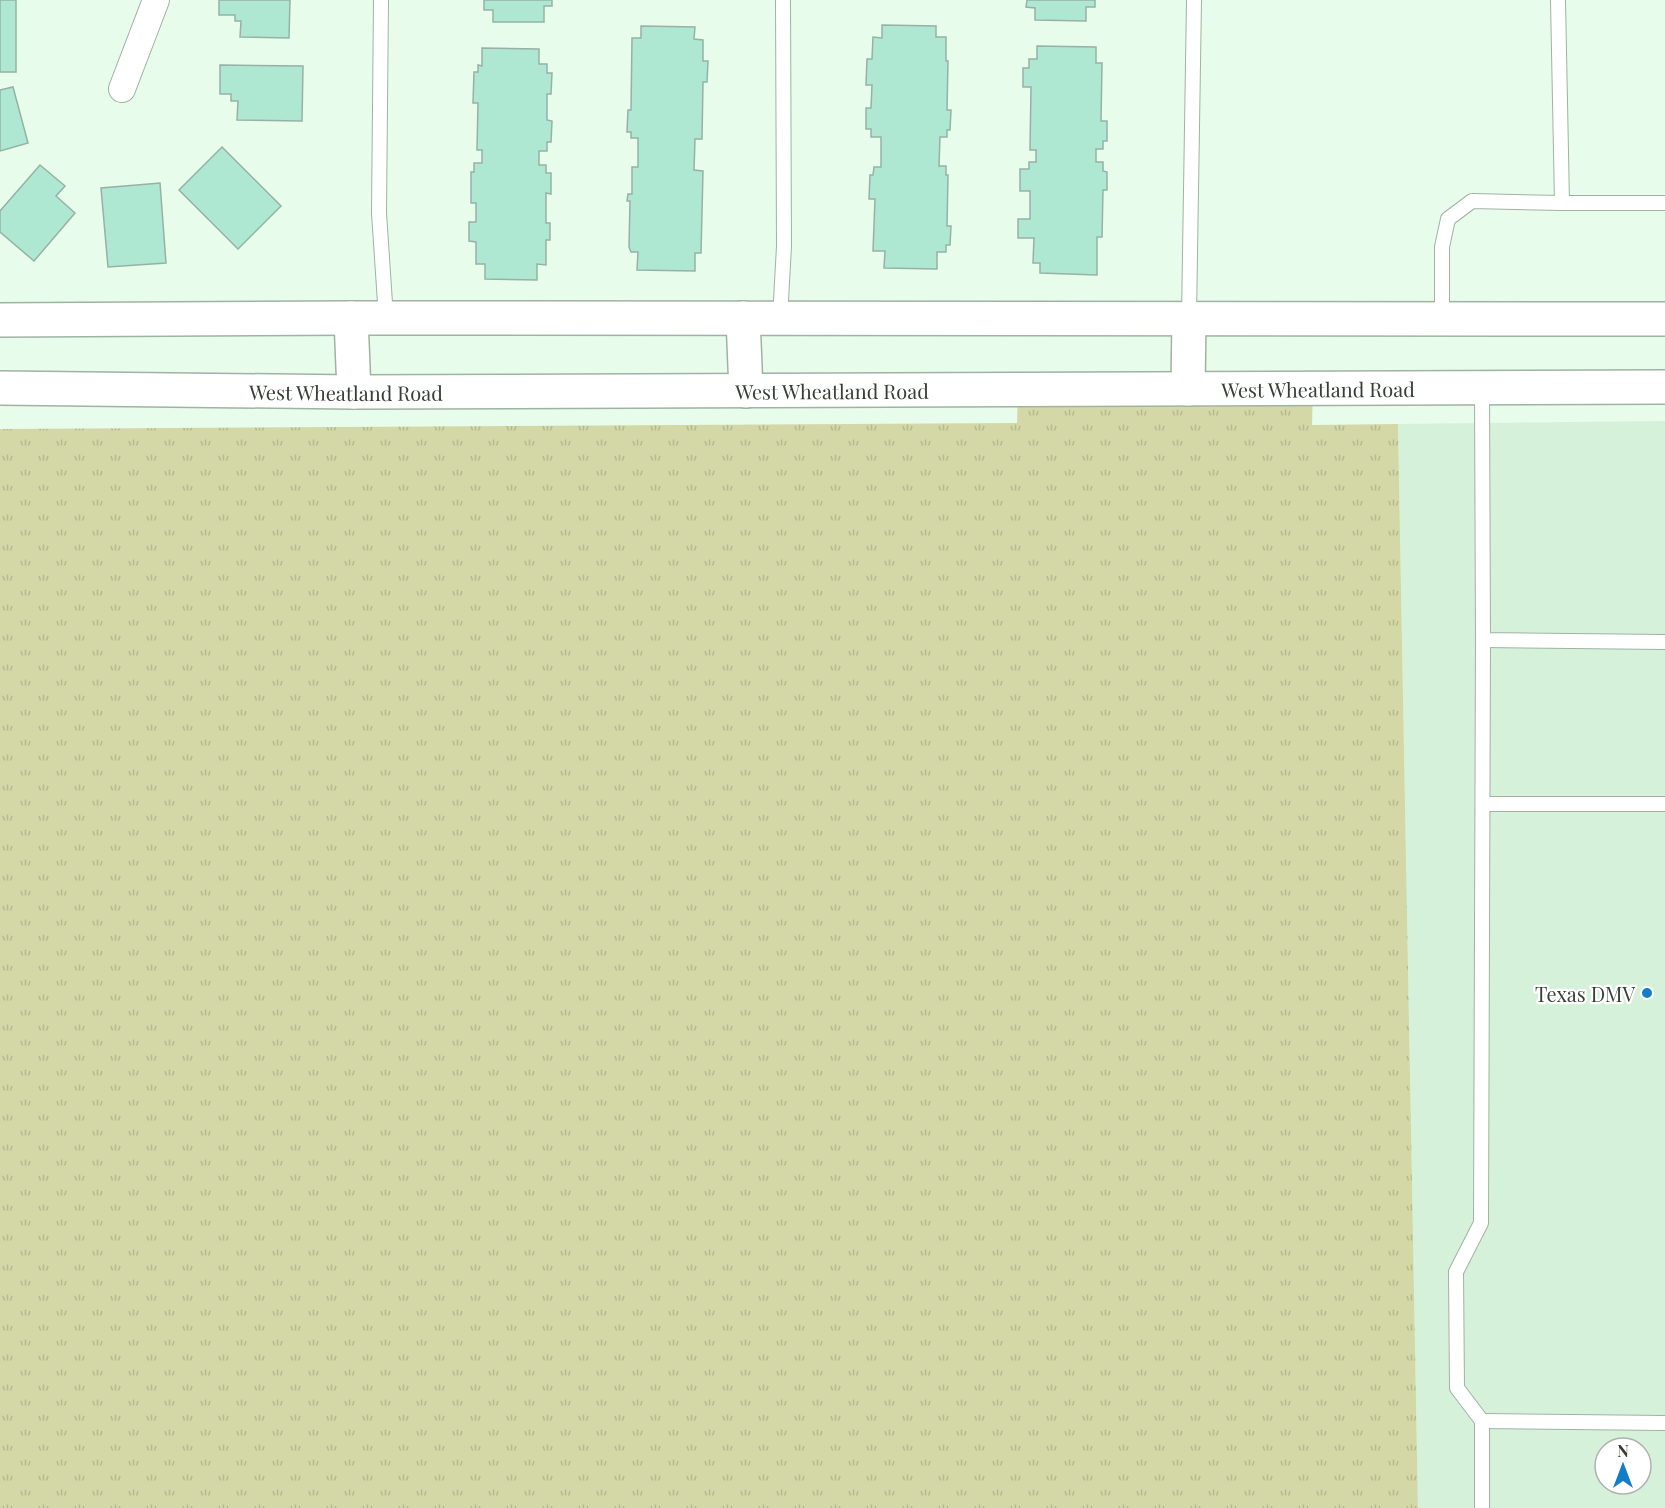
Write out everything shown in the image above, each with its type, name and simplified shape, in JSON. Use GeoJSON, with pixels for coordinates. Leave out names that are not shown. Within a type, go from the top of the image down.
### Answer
{"type":"FeatureCollection","features":[{"type":"Feature","properties":{"kind":"main road"},"geometry":{"type":"LineString","coordinates":[[351,318],[354,392]]}},
{"type":"Feature","properties":{"kind":"main road"},"geometry":{"type":"LineString","coordinates":[[743,318],[746,391]]}},
{"type":"Feature","properties":{"kind":"main road"},"geometry":{"type":"LineString","coordinates":[[1188,389],[1189,318]]}},
{"type":"Feature","properties":{"kind":"main road"},"geometry":{"type":"LineString","coordinates":[[0,320],[1665,319]]}},
{"type":"Feature","properties":{"kind":"main road","name":"West Wheatland Road"},"geometry":{"type":"LineString","coordinates":[[0,387],[354,392],[1665,387]]}},
{"type":"Feature","properties":{"kind":"street"},"geometry":{"type":"LineString","coordinates":[[122,89],[156,0]]}},
{"type":"Feature","properties":{"kind":"lane"},"geometry":{"type":"LineString","coordinates":[[381,0],[380,213],[386,318]]}},
{"type":"Feature","properties":{"kind":"lane"},"geometry":{"type":"LineString","coordinates":[[780,319],[784,246],[783,0]]}},
{"type":"Feature","properties":{"kind":"lane"},"geometry":{"type":"LineString","coordinates":[[1189,318],[1194,0]]}},
{"type":"Feature","properties":{"kind":"lane"},"geometry":{"type":"LineString","coordinates":[[1558,0],[1562,203]]}},
{"type":"Feature","properties":{"kind":"lane"},"geometry":{"type":"LineString","coordinates":[[1442,319],[1442,247],[1448,219],[1472,201],[1665,203]]}},
{"type":"Feature","properties":{"kind":"lane"},"geometry":{"type":"LineString","coordinates":[[1482,388],[1481,1223],[1456,1272],[1457,1388],[1482,1421],[1482,1508]]}},
{"type":"Feature","properties":{"kind":"lane"},"geometry":{"type":"LineString","coordinates":[[1483,640],[1665,642]]}},
{"type":"Feature","properties":{"kind":"lane"},"geometry":{"type":"LineString","coordinates":[[1483,804],[1665,804]]}},
{"type":"Feature","properties":{"kind":"lane"},"geometry":{"type":"LineString","coordinates":[[1482,1421],[1665,1423]]}},
{"type":"Feature","properties":{"kind":"shaded area"},"geometry":{"type":"Polygon","coordinates":[[[1665,421],[1665,1508],[1418,1508],[1398,424],[1665,421]]]}},
{"type":"Feature","properties":{"kind":"green space"},"geometry":{"type":"Polygon","coordinates":[[[1313,388],[1312,425],[1398,424],[1418,1508],[0,1508],[0,429],[1017,423],[1018,391],[1313,388]]]}},
{"type":"Feature","properties":{"kind":"building"},"geometry":{"type":"Polygon","coordinates":[[[0,0],[16,0],[16,72],[0,72],[0,0]]]}},
{"type":"Feature","properties":{"kind":"building"},"geometry":{"type":"Polygon","coordinates":[[[219,0],[290,0],[289,38],[240,37],[241,21],[235,21],[235,15],[219,15],[219,0]]]}},
{"type":"Feature","properties":{"kind":"building"},"geometry":{"type":"Polygon","coordinates":[[[484,0],[552,0],[552,6],[544,6],[544,22],[493,22],[493,10],[484,10],[484,0]]]}},
{"type":"Feature","properties":{"kind":"building"},"geometry":{"type":"Polygon","coordinates":[[[1027,0],[1095,0],[1095,7],[1086,7],[1086,21],[1035,20],[1035,8],[1026,7],[1027,0]]]}},
{"type":"Feature","properties":{"kind":"building"},"geometry":{"type":"Polygon","coordinates":[[[882,25],[936,26],[936,37],[946,37],[947,110],[951,110],[950,130],[947,130],[947,137],[940,137],[939,166],[946,166],[946,175],[948,175],[947,226],[951,226],[950,245],[946,245],[946,252],[937,252],[937,269],[884,268],[885,251],[873,251],[875,199],[869,199],[870,175],[873,175],[874,167],[881,167],[881,137],[871,137],[871,129],[866,129],[866,108],[871,108],[872,85],[866,85],[867,59],[872,59],[873,37],[882,38],[882,25]]]}},
{"type":"Feature","properties":{"kind":"building"},"geometry":{"type":"Polygon","coordinates":[[[641,26],[695,27],[694,39],[703,40],[703,61],[708,61],[707,82],[703,82],[702,139],[695,139],[694,170],[703,171],[701,253],[695,253],[695,271],[637,270],[638,252],[631,252],[629,247],[630,201],[627,201],[628,194],[632,194],[632,167],[638,167],[638,138],[631,138],[631,132],[627,132],[628,110],[631,110],[632,38],[641,38],[641,26]]]}},
{"type":"Feature","properties":{"kind":"building"},"geometry":{"type":"Polygon","coordinates":[[[1037,46],[1096,47],[1096,63],[1102,63],[1101,121],[1107,121],[1107,141],[1103,141],[1103,149],[1096,149],[1096,162],[1103,162],[1103,171],[1107,172],[1107,190],[1103,190],[1102,237],[1097,237],[1097,275],[1040,273],[1040,263],[1033,263],[1034,238],[1018,238],[1018,219],[1030,219],[1030,191],[1020,191],[1020,169],[1029,169],[1029,162],[1036,162],[1036,150],[1030,150],[1031,87],[1023,87],[1023,68],[1029,68],[1029,59],[1037,59],[1037,46]]]}},
{"type":"Feature","properties":{"kind":"building"},"geometry":{"type":"Polygon","coordinates":[[[482,48],[539,49],[539,64],[547,64],[547,73],[552,73],[551,94],[547,94],[547,120],[552,121],[551,142],[547,142],[547,151],[539,151],[539,165],[546,165],[546,173],[551,173],[551,194],[546,193],[546,223],[550,223],[550,240],[546,240],[546,265],[537,264],[537,280],[485,279],[485,264],[476,264],[476,242],[469,241],[469,222],[476,222],[476,203],[471,203],[471,172],[474,172],[474,163],[482,163],[482,150],[477,150],[478,103],[473,103],[474,72],[478,72],[478,65],[482,66],[482,48]]]}},
{"type":"Feature","properties":{"kind":"building"},"geometry":{"type":"Polygon","coordinates":[[[220,65],[303,66],[302,121],[237,120],[238,101],[231,101],[231,94],[220,94],[220,65]]]}},
{"type":"Feature","properties":{"kind":"building"},"geometry":{"type":"Polygon","coordinates":[[[13,87],[28,143],[0,151],[0,90],[13,87]]]}},
{"type":"Feature","properties":{"kind":"building"},"geometry":{"type":"Polygon","coordinates":[[[222,147],[281,206],[238,249],[179,190],[222,147]]]}},
{"type":"Feature","properties":{"kind":"building"},"geometry":{"type":"Polygon","coordinates":[[[40,165],[65,186],[56,196],[75,213],[34,261],[0,232],[0,211],[40,165]]]}},
{"type":"Feature","properties":{"kind":"building"},"geometry":{"type":"Polygon","coordinates":[[[160,183],[166,263],[108,267],[101,188],[160,183]]]}},
{"type":"Feature","properties":{"kind":"place","name":"Texas DMV"},"geometry":{"type":"Point","coordinates":[1647,993]}}]}
